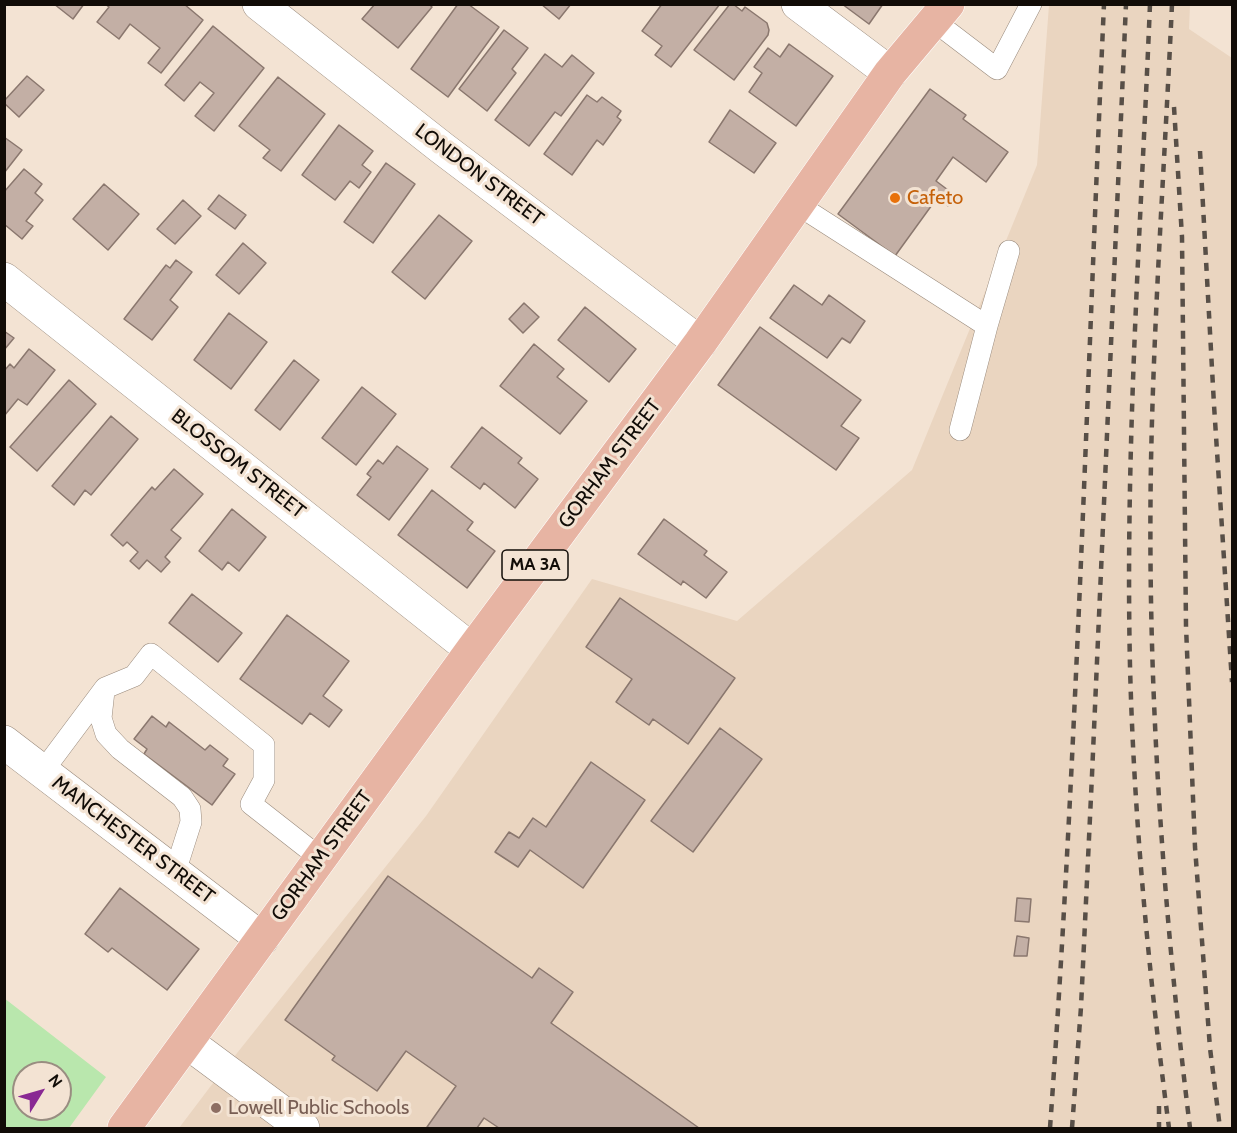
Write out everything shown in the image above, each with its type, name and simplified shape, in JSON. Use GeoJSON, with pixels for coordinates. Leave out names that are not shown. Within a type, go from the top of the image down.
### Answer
{"type":"FeatureCollection","features":[{"type":"Feature","properties":{"kind":"main road","name":"GORHAM STREET"},"geometry":{"type":"LineString","coordinates":[[124,1128],[471,650],[700,343],[890,73],[941,13]]}},
{"type":"Feature","properties":{"kind":"street","name":"LONDON STREET"},"geometry":{"type":"LineString","coordinates":[[259,4],[442,148],[700,343]]}},
{"type":"Feature","properties":{"kind":"street"},"geometry":{"type":"LineString","coordinates":[[798,4],[890,73]]}},
{"type":"Feature","properties":{"kind":"street","name":"BLOSSOM STREET"},"geometry":{"type":"LineString","coordinates":[[4,279],[471,650]]}},
{"type":"Feature","properties":{"kind":"street","name":"MANCHESTER STREET"},"geometry":{"type":"LineString","coordinates":[[4,742],[262,939]]}},
{"type":"Feature","properties":{"kind":"street"},"geometry":{"type":"LineString","coordinates":[[187,1042],[303,1128]]}},
{"type":"Feature","properties":{"kind":"lane"},"geometry":{"type":"LineString","coordinates":[[941,13],[997,69],[1031,4]]}},
{"type":"Feature","properties":{"kind":"lane"},"geometry":{"type":"LineString","coordinates":[[798,205],[987,326]]}},
{"type":"Feature","properties":{"kind":"lane"},"geometry":{"type":"LineString","coordinates":[[960,430],[1009,251]]}},
{"type":"Feature","properties":{"kind":"lane"},"geometry":{"type":"LineString","coordinates":[[43,771],[105,688],[134,676],[151,654],[264,746],[264,780],[251,804],[320,858]]}},
{"type":"Feature","properties":{"kind":"lane"},"geometry":{"type":"LineString","coordinates":[[105,688],[101,718],[106,734],[120,749],[182,797],[190,810],[191,822],[175,872]]}},
{"type":"Feature","properties":{"kind":"shaded area"},"geometry":{"type":"Polygon","coordinates":[[[1049,5],[1190,5],[1189,29],[1232,58],[1232,1128],[179,1128],[426,816],[592,579],[737,621],[912,470],[1037,165],[1049,5]]]}},
{"type":"Feature","properties":{"kind":"green space"},"geometry":{"type":"Polygon","coordinates":[[[4,998],[106,1077],[69,1128],[5,1128],[4,998]]]}},
{"type":"Feature","properties":{"kind":"building"},"geometry":{"type":"Polygon","coordinates":[[[54,4],[84,4],[73,19],[54,4]]]}},
{"type":"Feature","properties":{"kind":"building"},"geometry":{"type":"Polygon","coordinates":[[[105,4],[184,4],[203,20],[161,73],[148,63],[160,48],[130,24],[119,39],[97,22],[109,7],[105,4]]]}},
{"type":"Feature","properties":{"kind":"building"},"geometry":{"type":"Polygon","coordinates":[[[375,4],[429,4],[432,7],[398,48],[362,19],[375,4]]]}},
{"type":"Feature","properties":{"kind":"building"},"geometry":{"type":"Polygon","coordinates":[[[458,4],[468,4],[499,27],[448,97],[411,69],[458,4]]]}},
{"type":"Feature","properties":{"kind":"building"},"geometry":{"type":"Polygon","coordinates":[[[541,4],[571,4],[559,19],[541,4]]]}},
{"type":"Feature","properties":{"kind":"building"},"geometry":{"type":"Polygon","coordinates":[[[662,4],[720,4],[671,67],[655,55],[662,46],[642,31],[662,4]]]}},
{"type":"Feature","properties":{"kind":"building"},"geometry":{"type":"Polygon","coordinates":[[[730,4],[742,11],[745,7],[767,23],[769,30],[768,35],[734,80],[694,50],[730,4]]]}},
{"type":"Feature","properties":{"kind":"building"},"geometry":{"type":"Polygon","coordinates":[[[842,4],[883,4],[869,24],[842,4]]]}},
{"type":"Feature","properties":{"kind":"building"},"geometry":{"type":"Polygon","coordinates":[[[213,26],[264,68],[214,131],[195,116],[214,93],[200,82],[184,101],[165,85],[213,26]]]}},
{"type":"Feature","properties":{"kind":"building"},"geometry":{"type":"Polygon","coordinates":[[[504,30],[528,48],[512,69],[516,73],[487,111],[459,89],[504,30]]]}},
{"type":"Feature","properties":{"kind":"building"},"geometry":{"type":"Polygon","coordinates":[[[789,44],[833,76],[796,126],[749,92],[762,73],[754,67],[768,48],[780,57],[789,44]]]}},
{"type":"Feature","properties":{"kind":"building"},"geometry":{"type":"Polygon","coordinates":[[[545,54],[562,67],[572,55],[594,73],[561,116],[555,112],[529,146],[495,120],[545,54]]]}},
{"type":"Feature","properties":{"kind":"building"},"geometry":{"type":"Polygon","coordinates":[[[27,76],[44,90],[19,117],[4,101],[27,76]]]}},
{"type":"Feature","properties":{"kind":"building"},"geometry":{"type":"Polygon","coordinates":[[[278,77],[325,114],[281,171],[263,158],[270,150],[239,126],[278,77]]]}},
{"type":"Feature","properties":{"kind":"building"},"geometry":{"type":"Polygon","coordinates":[[[930,89],[966,115],[963,119],[1008,152],[986,182],[953,157],[936,181],[956,196],[948,206],[937,198],[895,256],[838,214],[930,89]]]}},
{"type":"Feature","properties":{"kind":"building"},"geometry":{"type":"Polygon","coordinates":[[[587,95],[597,102],[602,97],[621,111],[617,117],[621,120],[603,145],[597,140],[572,175],[544,154],[587,95]]]}},
{"type":"Feature","properties":{"kind":"building"},"geometry":{"type":"Polygon","coordinates":[[[730,110],[776,143],[754,173],[709,142],[730,110]]]}},
{"type":"Feature","properties":{"kind":"building"},"geometry":{"type":"Polygon","coordinates":[[[339,125],[373,151],[362,165],[371,172],[359,188],[350,181],[335,200],[302,175],[339,125]]]}},
{"type":"Feature","properties":{"kind":"building"},"geometry":{"type":"Polygon","coordinates":[[[4,137],[22,150],[4,173],[4,137]]]}},
{"type":"Feature","properties":{"kind":"building"},"geometry":{"type":"Polygon","coordinates":[[[386,163],[415,184],[373,243],[344,222],[386,163]]]}},
{"type":"Feature","properties":{"kind":"building"},"geometry":{"type":"Polygon","coordinates":[[[24,169],[42,184],[35,193],[43,200],[26,221],[33,226],[22,239],[4,224],[4,192],[24,169]]]}},
{"type":"Feature","properties":{"kind":"building"},"geometry":{"type":"Polygon","coordinates":[[[104,184],[139,214],[108,250],[73,219],[104,184]]]}},
{"type":"Feature","properties":{"kind":"building"},"geometry":{"type":"Polygon","coordinates":[[[219,195],[246,215],[235,229],[208,209],[219,195]]]}},
{"type":"Feature","properties":{"kind":"building"},"geometry":{"type":"Polygon","coordinates":[[[183,200],[201,216],[175,244],[157,229],[183,200]]]}},
{"type":"Feature","properties":{"kind":"building"},"geometry":{"type":"Polygon","coordinates":[[[439,215],[472,241],[425,299],[392,272],[439,215]]]}},
{"type":"Feature","properties":{"kind":"building"},"geometry":{"type":"Polygon","coordinates":[[[243,243],[266,263],[239,294],[216,275],[243,243]]]}},
{"type":"Feature","properties":{"kind":"building"},"geometry":{"type":"Polygon","coordinates":[[[176,260],[192,272],[170,300],[178,307],[152,340],[124,319],[166,265],[170,268],[176,260]]]}},
{"type":"Feature","properties":{"kind":"building"},"geometry":{"type":"Polygon","coordinates":[[[794,285],[822,305],[829,295],[865,321],[850,343],[842,338],[827,358],[770,318],[794,285]]]}},
{"type":"Feature","properties":{"kind":"building"},"geometry":{"type":"Polygon","coordinates":[[[524,303],[539,317],[523,333],[509,319],[524,303]]]}},
{"type":"Feature","properties":{"kind":"building"},"geometry":{"type":"Polygon","coordinates":[[[585,307],[636,349],[609,382],[558,340],[585,307]]]}},
{"type":"Feature","properties":{"kind":"building"},"geometry":{"type":"Polygon","coordinates":[[[229,313],[267,342],[231,389],[194,360],[229,313]]]}},
{"type":"Feature","properties":{"kind":"building"},"geometry":{"type":"Polygon","coordinates":[[[760,327],[861,400],[841,426],[859,438],[836,470],[718,385],[760,327]]]}},
{"type":"Feature","properties":{"kind":"building"},"geometry":{"type":"Polygon","coordinates":[[[4,331],[14,338],[4,350],[4,331]]]}},
{"type":"Feature","properties":{"kind":"building"},"geometry":{"type":"Polygon","coordinates":[[[534,344],[564,369],[557,377],[587,401],[560,434],[500,386],[534,344]]]}},
{"type":"Feature","properties":{"kind":"building"},"geometry":{"type":"Polygon","coordinates":[[[29,349],[55,370],[27,405],[18,399],[4,416],[4,371],[10,364],[14,368],[29,349]]]}},
{"type":"Feature","properties":{"kind":"building"},"geometry":{"type":"Polygon","coordinates":[[[294,360],[319,380],[280,430],[255,410],[294,360]]]}},
{"type":"Feature","properties":{"kind":"building"},"geometry":{"type":"Polygon","coordinates":[[[69,380],[96,404],[37,471],[10,447],[69,380]]]}},
{"type":"Feature","properties":{"kind":"building"},"geometry":{"type":"Polygon","coordinates":[[[362,387],[396,414],[356,465],[322,438],[362,387]]]}},
{"type":"Feature","properties":{"kind":"building"},"geometry":{"type":"Polygon","coordinates":[[[111,416],[138,439],[91,495],[85,490],[74,505],[52,486],[111,416]]]}},
{"type":"Feature","properties":{"kind":"building"},"geometry":{"type":"Polygon","coordinates":[[[482,427],[522,458],[518,463],[538,479],[515,508],[484,483],[480,489],[451,467],[482,427]]]}},
{"type":"Feature","properties":{"kind":"building"},"geometry":{"type":"Polygon","coordinates":[[[397,446],[428,469],[389,520],[357,495],[371,477],[367,474],[378,460],[383,464],[397,446]]]}},
{"type":"Feature","properties":{"kind":"building"},"geometry":{"type":"Polygon","coordinates":[[[174,469],[203,494],[171,530],[181,538],[165,557],[170,562],[161,572],[147,560],[139,569],[130,561],[138,552],[127,542],[123,546],[111,535],[152,487],[155,490],[174,469]]]}},
{"type":"Feature","properties":{"kind":"building"},"geometry":{"type":"Polygon","coordinates":[[[432,490],[473,522],[467,530],[495,551],[467,588],[398,535],[432,490]]]}},
{"type":"Feature","properties":{"kind":"building"},"geometry":{"type":"Polygon","coordinates":[[[232,509],[266,537],[239,571],[228,562],[222,570],[199,551],[232,509]]]}},
{"type":"Feature","properties":{"kind":"building"},"geometry":{"type":"Polygon","coordinates":[[[664,519],[707,551],[704,555],[727,572],[706,598],[683,581],[681,585],[638,554],[664,519]]]}},
{"type":"Feature","properties":{"kind":"building"},"geometry":{"type":"Polygon","coordinates":[[[192,594],[242,633],[218,662],[169,623],[192,594]]]}},
{"type":"Feature","properties":{"kind":"building"},"geometry":{"type":"Polygon","coordinates":[[[620,598],[735,678],[688,744],[653,719],[649,725],[616,702],[632,679],[586,647],[620,598]]]}},
{"type":"Feature","properties":{"kind":"building"},"geometry":{"type":"Polygon","coordinates":[[[287,615],[349,661],[323,696],[342,710],[329,727],[310,713],[302,724],[240,679],[287,615]]]}},
{"type":"Feature","properties":{"kind":"building"},"geometry":{"type":"Polygon","coordinates":[[[152,716],[166,727],[169,722],[205,750],[210,745],[228,759],[223,766],[235,774],[212,805],[144,754],[147,749],[134,739],[152,716]]]}},
{"type":"Feature","properties":{"kind":"building"},"geometry":{"type":"Polygon","coordinates":[[[720,728],[762,759],[693,852],[651,821],[720,728]]]}},
{"type":"Feature","properties":{"kind":"building"},"geometry":{"type":"Polygon","coordinates":[[[591,762],[645,800],[583,888],[530,850],[518,867],[495,852],[509,832],[519,838],[533,818],[546,827],[591,762]]]}},
{"type":"Feature","properties":{"kind":"building"},"geometry":{"type":"Polygon","coordinates":[[[388,876],[532,978],[539,968],[573,992],[551,1023],[699,1128],[499,1128],[484,1118],[477,1128],[430,1128],[427,1127],[456,1086],[406,1051],[377,1091],[332,1060],[335,1056],[285,1020],[388,876]]]}},
{"type":"Feature","properties":{"kind":"building"},"geometry":{"type":"Polygon","coordinates":[[[120,888],[199,949],[167,990],[112,948],[108,952],[85,934],[120,888]]]}},
{"type":"Feature","properties":{"kind":"building"},"geometry":{"type":"Polygon","coordinates":[[[1017,898],[1031,899],[1029,922],[1015,921],[1017,898]]]}},
{"type":"Feature","properties":{"kind":"building"},"geometry":{"type":"Polygon","coordinates":[[[1017,936],[1029,938],[1027,956],[1014,956],[1017,936]]]}},
{"type":"Feature","properties":{"kind":"railway"},"geometry":{"type":"LineString","coordinates":[[1050,1128],[1074,707],[1104,4]]}},
{"type":"Feature","properties":{"kind":"railway"},"geometry":{"type":"LineString","coordinates":[[1072,1128],[1081,1007],[1126,4]]}},
{"type":"Feature","properties":{"kind":"railway"},"geometry":{"type":"LineString","coordinates":[[1150,4],[1132,418],[1130,666],[1135,782],[1144,898],[1169,1128]]}},
{"type":"Feature","properties":{"kind":"railway"},"geometry":{"type":"LineString","coordinates":[[1172,4],[1152,405],[1150,546],[1154,713],[1159,796],[1172,962],[1190,1128]]}},
{"type":"Feature","properties":{"kind":"railway"},"geometry":{"type":"LineString","coordinates":[[1174,107],[1182,237],[1186,626],[1195,847],[1210,1048],[1220,1128]]}},
{"type":"Feature","properties":{"kind":"railway"},"geometry":{"type":"LineString","coordinates":[[1200,151],[1232,682]]}},
{"type":"Feature","properties":{"kind":"railway"},"geometry":{"type":"LineString","coordinates":[[1159,1106],[1159,1128]]}},
{"type":"Feature","properties":{"kind":"place","name":"Cafeto"},"geometry":{"type":"Point","coordinates":[895,198]}},
{"type":"Feature","properties":{"kind":"place","name":"Lowell Public Schools"},"geometry":{"type":"Point","coordinates":[216,1108]}}]}
